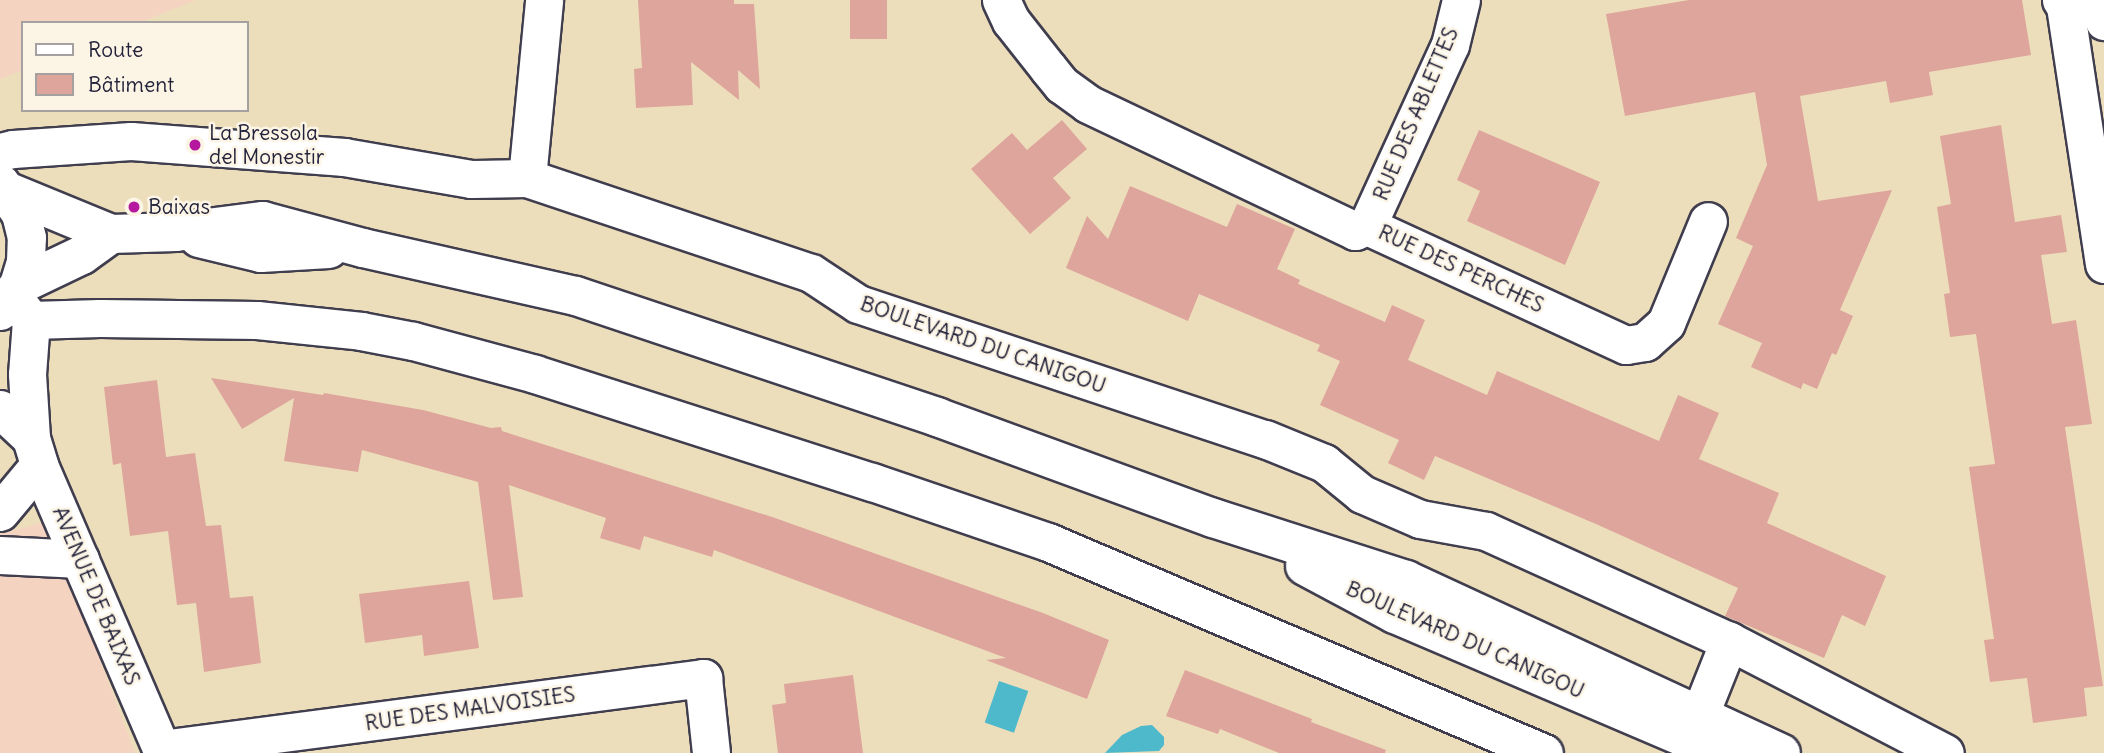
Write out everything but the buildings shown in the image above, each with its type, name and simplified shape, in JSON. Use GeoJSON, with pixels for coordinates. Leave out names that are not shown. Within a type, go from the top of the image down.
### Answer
{"type":"FeatureCollection","features":[{"type":"Feature","properties":{"kind":"street"},"geometry":{"type":"LineString","coordinates":[[527,178],[544,0]]}},
{"type":"Feature","properties":{"kind":"street","name":"RUE DES PERCHES"},"geometry":{"type":"LineString","coordinates":[[1001,0],[1011,21],[1062,85],[1088,104],[1355,231],[1367,226],[1626,345],[1645,342],[1666,323],[1707,221]]}},
{"type":"Feature","properties":{"kind":"street","name":"RUE DES ABLETTES"},"geometry":{"type":"LineString","coordinates":[[1367,226],[1450,45],[1462,0]]}},
{"type":"Feature","properties":{"kind":"street"},"geometry":{"type":"LineString","coordinates":[[2061,0],[2065,6],[2104,264]]}},
{"type":"Feature","properties":{"kind":"street"},"geometry":{"type":"LineString","coordinates":[[2098,0],[2104,21]]}},
{"type":"Feature","properties":{"kind":"street","name":"BOULEVARD DU CANIGOU"},"geometry":{"type":"LineString","coordinates":[[0,152],[131,141],[344,157],[471,179],[527,178],[811,273],[858,304],[1265,439],[1324,463],[1362,494],[1420,519],[1486,531],[1729,641],[1945,753]]}},
{"type":"Feature","properties":{"kind":"street"},"geometry":{"type":"LineString","coordinates":[[5,187],[21,214],[27,237],[26,262],[16,303]]}},
{"type":"Feature","properties":{"kind":"street","name":"BOULEVARD DU CANIGOU"},"geometry":{"type":"LineString","coordinates":[[5,187],[111,234],[176,232],[264,221],[363,248],[576,296],[937,417],[1213,518],[1406,580],[1782,753]]}},
{"type":"Feature","properties":{"kind":"street"},"geometry":{"type":"LineString","coordinates":[[16,303],[111,234]]}},
{"type":"Feature","properties":{"kind":"street"},"geometry":{"type":"LineString","coordinates":[[16,303],[100,318],[257,320],[335,328],[413,341],[535,374],[872,482],[1048,542],[1544,753]]}},
{"type":"Feature","properties":{"kind":"street","name":"AVENUE DE BAIXAS"},"geometry":{"type":"LineString","coordinates":[[16,303],[35,452]]}},
{"type":"Feature","properties":{"kind":"street","name":"AVENUE DE BAIXAS"},"geometry":{"type":"LineString","coordinates":[[0,409],[35,452],[162,751]]}},
{"type":"Feature","properties":{"kind":"street"},"geometry":{"type":"LineString","coordinates":[[0,512],[35,452]]}},
{"type":"Feature","properties":{"kind":"street","name":"BOULEVARD DU CANIGOU"},"geometry":{"type":"LineString","coordinates":[[1213,518],[1395,614],[1721,753]]}},
{"type":"Feature","properties":{"kind":"street"},"geometry":{"type":"LineString","coordinates":[[0,555],[80,559]]}},
{"type":"Feature","properties":{"kind":"street"},"geometry":{"type":"LineString","coordinates":[[1700,714],[1729,641]]}},
{"type":"Feature","properties":{"kind":"street","name":"RUE DES MALVOISIES"},"geometry":{"type":"LineString","coordinates":[[162,751],[704,678],[711,753]]}},
{"type":"Feature","properties":{"kind":"shaded area"},"geometry":{"type":"Polygon","coordinates":[[[0,0],[196,0],[144,21],[21,21],[21,71],[0,79],[0,0]]]}},
{"type":"Feature","properties":{"kind":"shaded area"},"geometry":{"type":"Polygon","coordinates":[[[48,521],[135,753],[0,753],[0,534],[48,521]]]}},
{"type":"Feature","properties":{"kind":"water"},"geometry":{"type":"Polygon","coordinates":[[[999,681],[1028,691],[1014,733],[985,723],[999,681]]]}},
{"type":"Feature","properties":{"kind":"water"},"geometry":{"type":"Polygon","coordinates":[[[1152,725],[1164,737],[1164,745],[1159,751],[1105,753],[1122,735],[1141,726],[1152,725]]]}},
{"type":"Feature","properties":{"kind":"place","name":"La Bressola del Monestir"},"geometry":{"type":"Point","coordinates":[195,145]}},
{"type":"Feature","properties":{"kind":"place","name":"Baixas"},"geometry":{"type":"Point","coordinates":[134,207]}}]}
